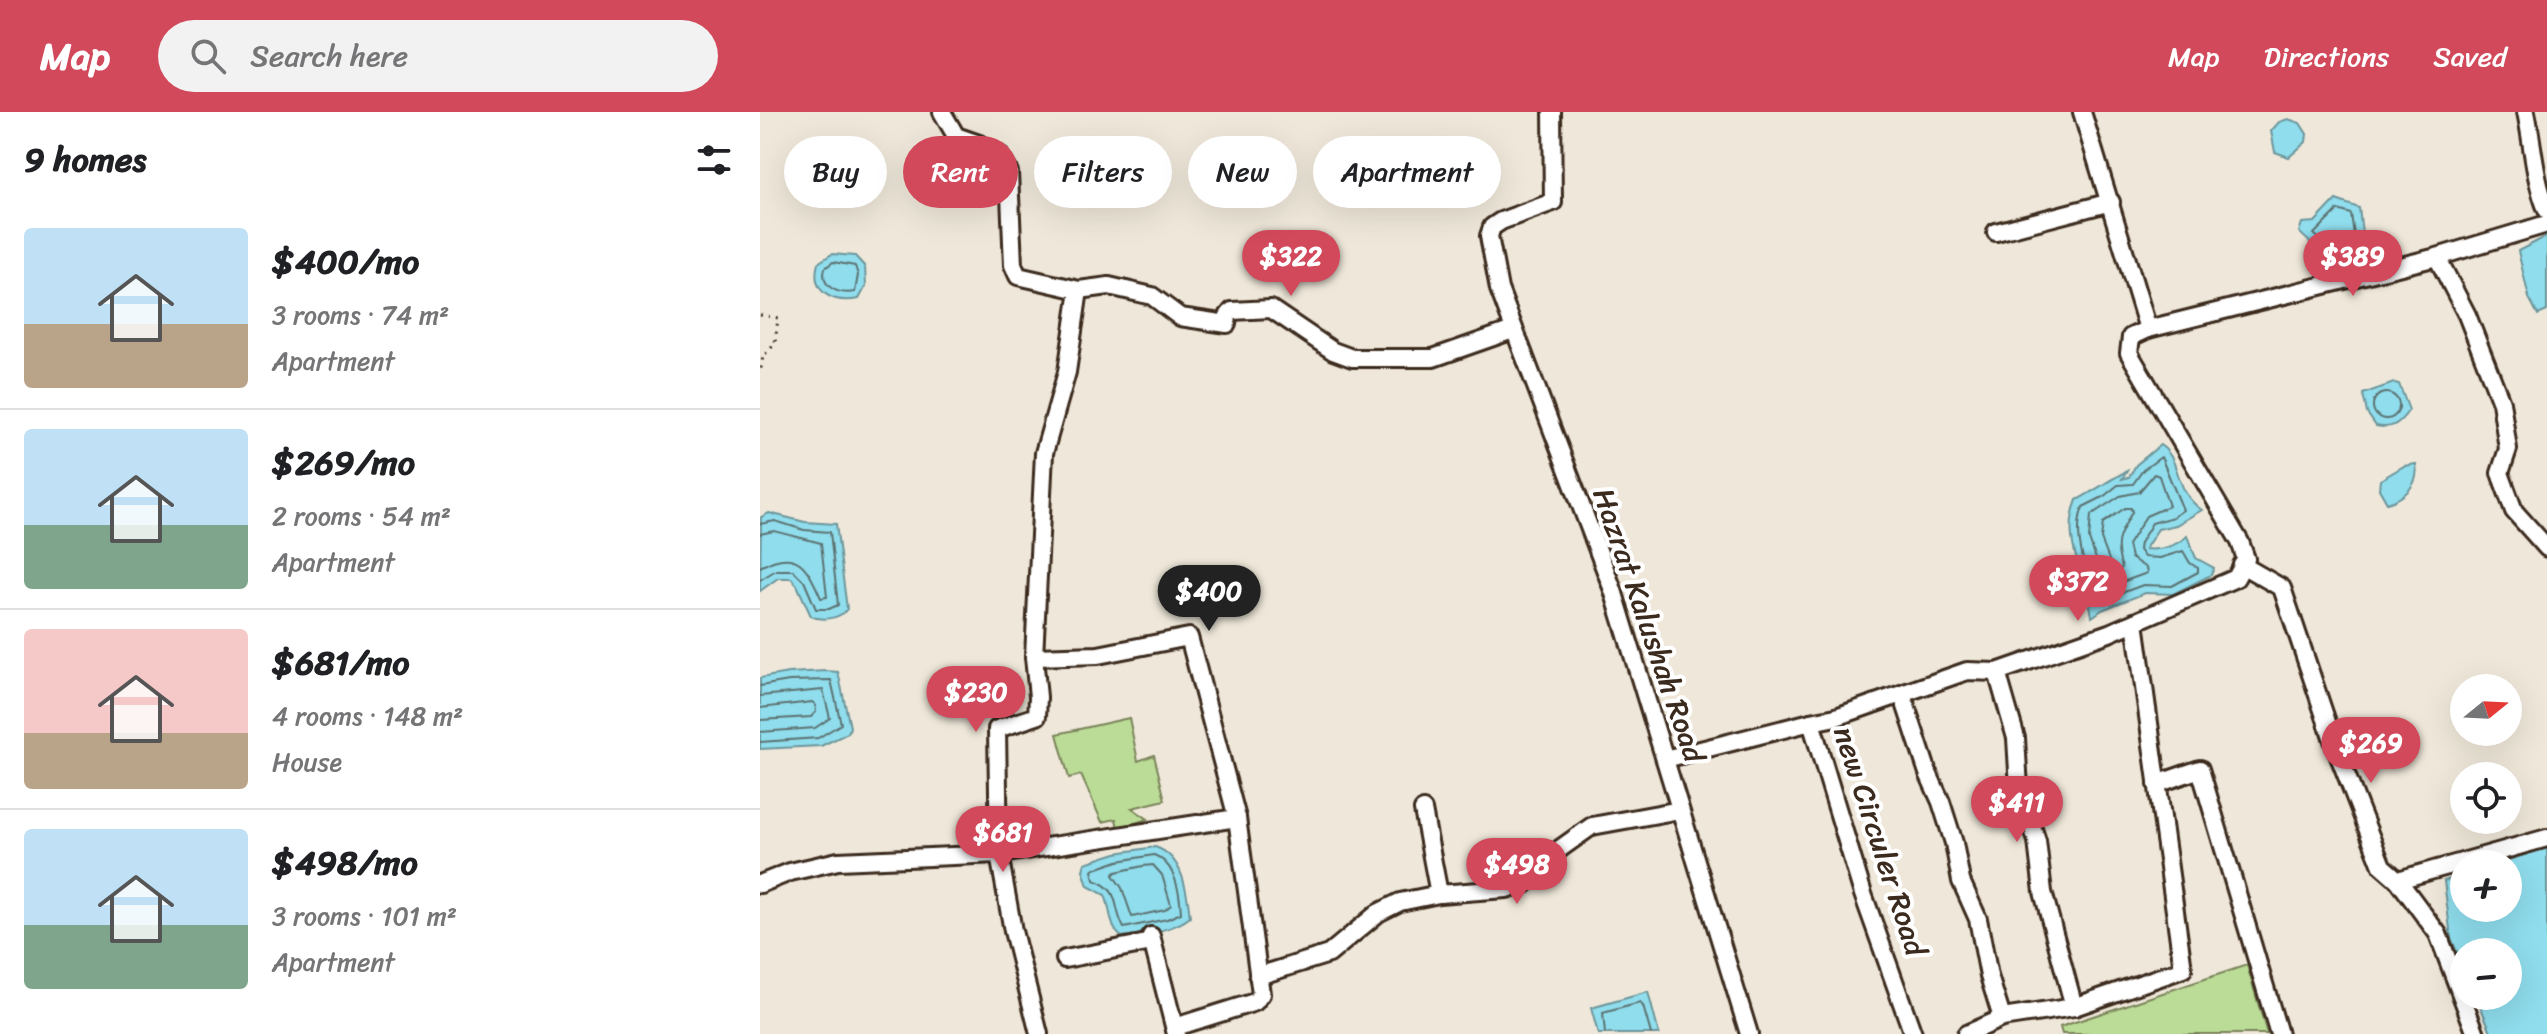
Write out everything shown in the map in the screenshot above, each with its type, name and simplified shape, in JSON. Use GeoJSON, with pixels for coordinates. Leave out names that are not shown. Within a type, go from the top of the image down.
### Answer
{"type":"FeatureCollection","features":[{"type":"Feature","properties":{"kind":"street"},"geometry":{"type":"LineString","coordinates":[[942,112],[956,136],[999,155],[1009,172],[1013,265],[1018,276],[1079,290],[1109,286],[1152,296],[1180,317],[1210,323],[1227,324],[1232,311],[1271,309],[1333,351],[1352,358],[1433,358],[1513,330]]}},
{"type":"Feature","properties":{"kind":"street","name":"Hazrat Kalushah Road"},"geometry":{"type":"LineString","coordinates":[[1552,112],[1553,202],[1492,227],[1489,236],[1499,289],[1613,590],[1749,1034]]}},
{"type":"Feature","properties":{"kind":"street"},"geometry":{"type":"LineString","coordinates":[[2082,112],[2148,329]]}},
{"type":"Feature","properties":{"kind":"street"},"geometry":{"type":"LineString","coordinates":[[2526,112],[2538,181],[2547,210]]}},
{"type":"Feature","properties":{"kind":"street"},"geometry":{"type":"LineString","coordinates":[[1996,232],[2111,202]]}},
{"type":"Feature","properties":{"kind":"street"},"geometry":{"type":"LineString","coordinates":[[2476,1034],[2438,934],[2398,880],[2382,866],[2335,746],[2282,588],[2242,565],[2246,559],[2240,542],[2129,353],[2131,337],[2148,329],[2437,257],[2547,224]]}},
{"type":"Feature","properties":{"kind":"street"},"geometry":{"type":"LineString","coordinates":[[2437,257],[2467,315],[2501,402],[2508,449],[2500,473],[2514,511],[2547,548]]}},
{"type":"Feature","properties":{"kind":"street"},"geometry":{"type":"LineString","coordinates":[[1039,1034],[1013,931],[999,854],[997,729],[1037,716],[1034,657],[1044,453],[1067,372],[1079,290]]}},
{"type":"Feature","properties":{"kind":"street","name":"new Circuler Road"},"geometry":{"type":"LineString","coordinates":[[1913,1034],[1863,894],[1811,722],[1836,717],[1967,671],[1997,672],[2135,622],[2236,578],[2242,565]]}},
{"type":"Feature","properties":{"kind":"street"},"geometry":{"type":"LineString","coordinates":[[1966,1034],[2002,1018],[2074,1007],[2183,969],[2135,622]]}},
{"type":"Feature","properties":{"kind":"street"},"geometry":{"type":"LineString","coordinates":[[1034,657],[1098,655],[1189,637],[1237,818],[1261,994],[1255,1002],[1176,1031],[1152,939],[1065,959]]}},
{"type":"Feature","properties":{"kind":"street"},"geometry":{"type":"LineString","coordinates":[[1997,672],[2016,738],[2019,788],[2037,841],[2043,892],[2074,1007]]}},
{"type":"Feature","properties":{"kind":"street"},"geometry":{"type":"LineString","coordinates":[[1902,694],[1954,843],[1961,881],[1978,919],[1989,976],[2002,1018]]}},
{"type":"Feature","properties":{"kind":"street"},"geometry":{"type":"LineString","coordinates":[[1665,759],[1811,722]]}},
{"type":"Feature","properties":{"kind":"street"},"geometry":{"type":"LineString","coordinates":[[2157,784],[2200,769],[2279,1034]]}},
{"type":"Feature","properties":{"kind":"street"},"geometry":{"type":"LineString","coordinates":[[1423,810],[1439,894]]}},
{"type":"Feature","properties":{"kind":"street"},"geometry":{"type":"LineString","coordinates":[[1258,976],[1329,954],[1378,913],[1400,902],[1525,884],[1561,848],[1592,826],[1680,810]]}},
{"type":"Feature","properties":{"kind":"street"},"geometry":{"type":"LineString","coordinates":[[760,884],[790,872],[838,861],[999,854],[1237,818]]}},
{"type":"Feature","properties":{"kind":"street"},"geometry":{"type":"LineString","coordinates":[[2398,880],[2547,838]]}},
{"type":"Feature","properties":{"kind":"path"},"geometry":{"type":"LineString","coordinates":[[760,315],[778,318],[775,344],[763,356],[760,374]]}},
{"type":"Feature","properties":{"kind":"green space"},"geometry":{"type":"Polygon","coordinates":[[[1129,718],[1138,761],[1154,755],[1165,800],[1132,808],[1148,819],[1118,828],[1116,819],[1102,822],[1081,775],[1069,778],[1057,734],[1129,718]]]}},
{"type":"Feature","properties":{"kind":"green space"},"geometry":{"type":"Polygon","coordinates":[[[2247,965],[2267,1034],[2062,1034],[2060,1027],[2247,965]]]}},
{"type":"Feature","properties":{"kind":"water"},"geometry":{"type":"Polygon","coordinates":[[[2288,119],[2300,123],[2307,134],[2306,142],[2289,157],[2275,152],[2271,131],[2279,122],[2288,119]]]}},
{"type":"Feature","properties":{"kind":"water"},"geometry":{"type":"Polygon","coordinates":[[[2336,200],[2359,208],[2367,248],[2348,245],[2363,262],[2347,269],[2335,266],[2299,232],[2302,223],[2315,222],[2336,200]]]}},
{"type":"Feature","properties":{"kind":"water"},"geometry":{"type":"Polygon","coordinates":[[[2547,236],[2547,311],[2538,315],[2529,298],[2518,251],[2547,236]]]}},
{"type":"Feature","properties":{"kind":"water"},"geometry":{"type":"Polygon","coordinates":[[[832,254],[855,256],[865,267],[866,286],[859,299],[832,298],[821,289],[817,282],[818,263],[832,254]]]}},
{"type":"Feature","properties":{"kind":"water"},"geometry":{"type":"Polygon","coordinates":[[[2399,384],[2409,410],[2395,424],[2376,426],[2367,413],[2363,394],[2399,384]]]}},
{"type":"Feature","properties":{"kind":"water"},"geometry":{"type":"Polygon","coordinates":[[[2160,445],[2172,458],[2186,494],[2202,510],[2176,525],[2158,529],[2145,549],[2168,547],[2187,536],[2196,558],[2214,568],[2211,575],[2173,594],[2145,593],[2092,617],[2071,530],[2077,500],[2127,471],[2122,479],[2129,477],[2136,465],[2160,445]]]}},
{"type":"Feature","properties":{"kind":"water"},"geometry":{"type":"Polygon","coordinates":[[[2416,464],[2416,478],[2410,489],[2400,498],[2387,503],[2379,489],[2380,480],[2404,466],[2416,464]]]}},
{"type":"Feature","properties":{"kind":"water"},"geometry":{"type":"Polygon","coordinates":[[[769,513],[805,522],[836,524],[847,609],[840,615],[830,618],[811,616],[791,578],[778,578],[760,591],[761,517],[769,513]]]}},
{"type":"Feature","properties":{"kind":"water"},"geometry":{"type":"Polygon","coordinates":[[[838,672],[850,727],[848,733],[821,746],[760,749],[760,678],[838,672]]]}},
{"type":"Feature","properties":{"kind":"water"},"geometry":{"type":"Polygon","coordinates":[[[1155,847],[1178,866],[1190,917],[1167,929],[1122,937],[1112,924],[1105,895],[1088,886],[1083,870],[1085,863],[1116,853],[1155,847]]]}},
{"type":"Feature","properties":{"kind":"water"},"geometry":{"type":"Polygon","coordinates":[[[2547,848],[2547,1034],[2492,1034],[2482,1010],[2522,1010],[2522,938],[2451,938],[2444,881],[2450,879],[2450,922],[2522,922],[2522,856],[2547,848]]]}},
{"type":"Feature","properties":{"kind":"water"},"geometry":{"type":"Polygon","coordinates":[[[1648,992],[1659,1034],[1598,1034],[1591,1008],[1648,992]]]}}]}
